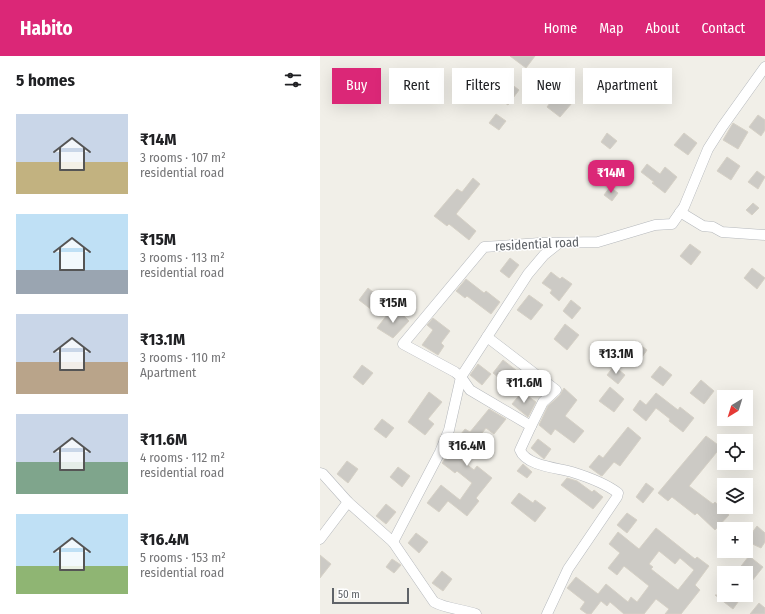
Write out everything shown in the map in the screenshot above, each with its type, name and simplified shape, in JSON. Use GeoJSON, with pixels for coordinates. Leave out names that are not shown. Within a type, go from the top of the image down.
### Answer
{"type":"FeatureCollection","features":[{"type":"Feature","properties":{"kind":"street","name":"residential road"},"geometry":{"type":"LineString","coordinates":[[531,426],[470,390],[461,377],[447,367],[403,344],[484,247],[598,242],[655,225],[672,224],[684,208],[708,148],[765,67]]}},
{"type":"Feature","properties":{"kind":"street"},"geometry":{"type":"LineString","coordinates":[[680,212],[703,226],[713,227],[722,232],[765,235]]}},
{"type":"Feature","properties":{"kind":"street"},"geometry":{"type":"LineString","coordinates":[[393,542],[440,452],[449,430],[461,377],[536,263],[560,243]]}},
{"type":"Feature","properties":{"kind":"street"},"geometry":{"type":"LineString","coordinates":[[487,337],[556,390],[543,402],[520,450],[522,455],[534,462],[571,472],[599,482],[612,488],[618,493],[617,497],[568,569],[547,614]]}},
{"type":"Feature","properties":{"kind":"street"},"geometry":{"type":"LineString","coordinates":[[320,473],[323,474],[348,502],[393,542],[434,602],[442,606],[476,614]]}},
{"type":"Feature","properties":{"kind":"street"},"geometry":{"type":"LineString","coordinates":[[320,539],[348,502]]}},
{"type":"Feature","properties":{"kind":"building"},"geometry":{"type":"Polygon","coordinates":[[[510,56],[535,56],[526,68],[510,56]]]}},
{"type":"Feature","properties":{"kind":"building"},"geometry":{"type":"Polygon","coordinates":[[[514,86],[519,90],[514,97],[514,86]]]}},
{"type":"Feature","properties":{"kind":"building"},"geometry":{"type":"Polygon","coordinates":[[[549,104],[571,104],[560,117],[547,107],[549,104]]]}},
{"type":"Feature","properties":{"kind":"building"},"geometry":{"type":"Polygon","coordinates":[[[496,114],[506,121],[499,130],[489,123],[496,114]]]}},
{"type":"Feature","properties":{"kind":"building"},"geometry":{"type":"Polygon","coordinates":[[[758,115],[765,120],[765,130],[761,136],[749,127],[758,115]]]}},
{"type":"Feature","properties":{"kind":"building"},"geometry":{"type":"Polygon","coordinates":[[[733,123],[748,132],[738,149],[723,140],[733,123]]]}},
{"type":"Feature","properties":{"kind":"building"},"geometry":{"type":"Polygon","coordinates":[[[607,133],[617,141],[610,149],[601,142],[607,133]]]}},
{"type":"Feature","properties":{"kind":"building"},"geometry":{"type":"Polygon","coordinates":[[[684,133],[697,143],[688,155],[674,145],[684,133]]]}},
{"type":"Feature","properties":{"kind":"building"},"geometry":{"type":"Polygon","coordinates":[[[727,157],[740,166],[731,180],[717,171],[727,157]]]}},
{"type":"Feature","properties":{"kind":"building"},"geometry":{"type":"Polygon","coordinates":[[[647,164],[660,174],[665,167],[677,177],[665,193],[641,172],[647,164]]]}},
{"type":"Feature","properties":{"kind":"building"},"geometry":{"type":"Polygon","coordinates":[[[757,171],[765,177],[758,189],[748,182],[757,171]]]}},
{"type":"Feature","properties":{"kind":"building"},"geometry":{"type":"Polygon","coordinates":[[[473,178],[480,184],[456,214],[476,231],[469,240],[449,224],[447,226],[434,216],[457,189],[462,192],[473,178]]]}},
{"type":"Feature","properties":{"kind":"building"},"geometry":{"type":"Polygon","coordinates":[[[610,187],[618,193],[612,201],[604,195],[610,187]]]}},
{"type":"Feature","properties":{"kind":"building"},"geometry":{"type":"Polygon","coordinates":[[[753,203],[759,208],[752,215],[746,210],[753,203]]]}},
{"type":"Feature","properties":{"kind":"building"},"geometry":{"type":"Polygon","coordinates":[[[690,244],[701,252],[691,265],[680,256],[690,244]]]}},
{"type":"Feature","properties":{"kind":"building"},"geometry":{"type":"Polygon","coordinates":[[[510,258],[519,265],[509,278],[500,271],[510,258]]]}},
{"type":"Feature","properties":{"kind":"building"},"geometry":{"type":"Polygon","coordinates":[[[752,268],[765,278],[757,289],[744,278],[752,268]]]}},
{"type":"Feature","properties":{"kind":"building"},"geometry":{"type":"Polygon","coordinates":[[[551,272],[560,279],[562,277],[572,284],[559,301],[550,293],[552,290],[542,283],[551,272]]]}},
{"type":"Feature","properties":{"kind":"building"},"geometry":{"type":"Polygon","coordinates":[[[466,279],[484,293],[486,291],[500,302],[491,314],[467,296],[465,298],[456,291],[466,279]]]}},
{"type":"Feature","properties":{"kind":"building"},"geometry":{"type":"Polygon","coordinates":[[[368,288],[380,298],[372,310],[359,300],[368,288]]]}},
{"type":"Feature","properties":{"kind":"building"},"geometry":{"type":"Polygon","coordinates":[[[529,295],[543,305],[531,320],[517,310],[529,295]]]}},
{"type":"Feature","properties":{"kind":"building"},"geometry":{"type":"Polygon","coordinates":[[[571,300],[581,308],[572,319],[563,311],[571,300]]]}},
{"type":"Feature","properties":{"kind":"building"},"geometry":{"type":"Polygon","coordinates":[[[396,308],[409,321],[393,338],[377,328],[387,315],[391,317],[396,308]]]}},
{"type":"Feature","properties":{"kind":"building"},"geometry":{"type":"Polygon","coordinates":[[[433,318],[450,331],[441,343],[444,346],[438,355],[422,345],[433,330],[427,325],[433,318]]]}},
{"type":"Feature","properties":{"kind":"building"},"geometry":{"type":"Polygon","coordinates":[[[565,324],[579,335],[567,350],[554,339],[565,324]]]}},
{"type":"Feature","properties":{"kind":"building"},"geometry":{"type":"Polygon","coordinates":[[[635,341],[647,350],[640,360],[628,350],[635,341]]]}},
{"type":"Feature","properties":{"kind":"building"},"geometry":{"type":"Polygon","coordinates":[[[503,360],[521,374],[510,387],[493,373],[503,360]]]}},
{"type":"Feature","properties":{"kind":"building"},"geometry":{"type":"Polygon","coordinates":[[[478,364],[491,374],[482,385],[470,375],[478,364]]]}},
{"type":"Feature","properties":{"kind":"building"},"geometry":{"type":"Polygon","coordinates":[[[362,365],[373,373],[363,385],[353,377],[362,365]]]}},
{"type":"Feature","properties":{"kind":"building"},"geometry":{"type":"Polygon","coordinates":[[[614,366],[625,375],[618,384],[607,375],[614,366]]]}},
{"type":"Feature","properties":{"kind":"building"},"geometry":{"type":"Polygon","coordinates":[[[660,366],[672,375],[663,386],[651,377],[660,366]]]}},
{"type":"Feature","properties":{"kind":"building"},"geometry":{"type":"Polygon","coordinates":[[[701,380],[714,391],[704,404],[690,393],[701,380]]]}},
{"type":"Feature","properties":{"kind":"building"},"geometry":{"type":"Polygon","coordinates":[[[610,387],[624,399],[614,412],[599,401],[610,387]]]}},
{"type":"Feature","properties":{"kind":"building"},"geometry":{"type":"Polygon","coordinates":[[[564,388],[577,400],[565,416],[584,431],[574,443],[555,429],[551,435],[539,425],[548,406],[560,395],[564,388]]]}},
{"type":"Feature","properties":{"kind":"building"},"geometry":{"type":"Polygon","coordinates":[[[429,392],[442,402],[428,419],[434,424],[425,435],[408,422],[429,392]]]}},
{"type":"Feature","properties":{"kind":"building"},"geometry":{"type":"Polygon","coordinates":[[[522,392],[536,402],[528,417],[512,404],[522,392]]]}},
{"type":"Feature","properties":{"kind":"building"},"geometry":{"type":"Polygon","coordinates":[[[656,393],[678,410],[680,407],[694,418],[683,432],[656,408],[646,421],[633,410],[640,400],[646,405],[656,393]]]}},
{"type":"Feature","properties":{"kind":"building"},"geometry":{"type":"Polygon","coordinates":[[[489,409],[506,419],[494,434],[486,428],[461,460],[474,470],[477,466],[492,478],[476,498],[479,501],[467,516],[448,501],[439,512],[427,503],[441,485],[460,500],[472,483],[457,471],[455,473],[442,463],[456,444],[454,443],[465,429],[470,432],[489,409]]]}},
{"type":"Feature","properties":{"kind":"building"},"geometry":{"type":"Polygon","coordinates":[[[382,419],[394,428],[386,438],[374,429],[382,419]]]}},
{"type":"Feature","properties":{"kind":"building"},"geometry":{"type":"Polygon","coordinates":[[[628,427],[641,438],[620,466],[614,462],[602,476],[589,467],[599,455],[603,458],[628,427]]]}},
{"type":"Feature","properties":{"kind":"building"},"geometry":{"type":"Polygon","coordinates":[[[706,436],[717,444],[717,452],[689,486],[713,504],[715,502],[717,504],[717,514],[729,515],[722,522],[717,522],[717,528],[715,530],[697,513],[695,515],[672,497],[668,501],[658,493],[706,436]]]}},
{"type":"Feature","properties":{"kind":"building"},"geometry":{"type":"Polygon","coordinates":[[[538,439],[551,449],[544,459],[531,448],[538,439]]]}},
{"type":"Feature","properties":{"kind":"building"},"geometry":{"type":"Polygon","coordinates":[[[347,461],[358,469],[348,483],[337,474],[347,461]]]}},
{"type":"Feature","properties":{"kind":"building"},"geometry":{"type":"Polygon","coordinates":[[[523,464],[532,472],[527,478],[517,471],[523,464]]]}},
{"type":"Feature","properties":{"kind":"building"},"geometry":{"type":"Polygon","coordinates":[[[398,467],[410,476],[402,487],[390,477],[398,467]]]}},
{"type":"Feature","properties":{"kind":"building"},"geometry":{"type":"Polygon","coordinates":[[[567,478],[577,481],[592,492],[594,490],[603,497],[593,509],[561,485],[567,478]]]}},
{"type":"Feature","properties":{"kind":"building"},"geometry":{"type":"Polygon","coordinates":[[[646,483],[654,489],[643,503],[636,497],[646,483]]]}},
{"type":"Feature","properties":{"kind":"building"},"geometry":{"type":"Polygon","coordinates":[[[519,493],[533,503],[535,500],[546,508],[535,522],[511,503],[519,493]]]}},
{"type":"Feature","properties":{"kind":"building"},"geometry":{"type":"Polygon","coordinates":[[[386,504],[396,512],[386,524],[376,516],[386,504]]]}},
{"type":"Feature","properties":{"kind":"building"},"geometry":{"type":"Polygon","coordinates":[[[627,513],[637,520],[627,533],[617,525],[627,513]]]}},
{"type":"Feature","properties":{"kind":"building"},"geometry":{"type":"Polygon","coordinates":[[[757,526],[765,533],[765,542],[761,548],[753,544],[753,531],[757,526]]]}},
{"type":"Feature","properties":{"kind":"building"},"geometry":{"type":"Polygon","coordinates":[[[656,528],[695,559],[697,557],[709,566],[695,585],[700,590],[681,614],[665,614],[669,609],[656,599],[644,614],[624,614],[610,602],[607,606],[601,601],[591,614],[587,614],[580,609],[585,602],[567,588],[576,577],[598,594],[606,584],[628,602],[631,597],[637,602],[649,586],[624,566],[617,575],[608,568],[620,553],[609,544],[618,532],[639,549],[656,528]],[[659,551],[649,564],[653,567],[651,569],[678,590],[694,570],[680,558],[675,564],[659,551]]]}},
{"type":"Feature","properties":{"kind":"building"},"geometry":{"type":"Polygon","coordinates":[[[416,533],[428,542],[419,553],[408,543],[416,533]]]}},
{"type":"Feature","properties":{"kind":"building"},"geometry":{"type":"Polygon","coordinates":[[[320,555],[331,564],[320,578],[320,555]]]}},
{"type":"Feature","properties":{"kind":"building"},"geometry":{"type":"Polygon","coordinates":[[[747,558],[752,558],[763,567],[753,580],[753,566],[741,566],[747,558]]]}},
{"type":"Feature","properties":{"kind":"building"},"geometry":{"type":"Polygon","coordinates":[[[392,559],[401,565],[394,573],[386,567],[392,559]]]}},
{"type":"Feature","properties":{"kind":"building"},"geometry":{"type":"Polygon","coordinates":[[[442,571],[452,579],[443,591],[432,583],[442,571]]]}},
{"type":"Feature","properties":{"kind":"building"},"geometry":{"type":"Polygon","coordinates":[[[724,602],[738,602],[733,609],[724,602]]]}},
{"type":"Feature","properties":{"kind":"building"},"geometry":{"type":"Polygon","coordinates":[[[759,603],[765,608],[765,614],[750,614],[759,603]]]}}]}
